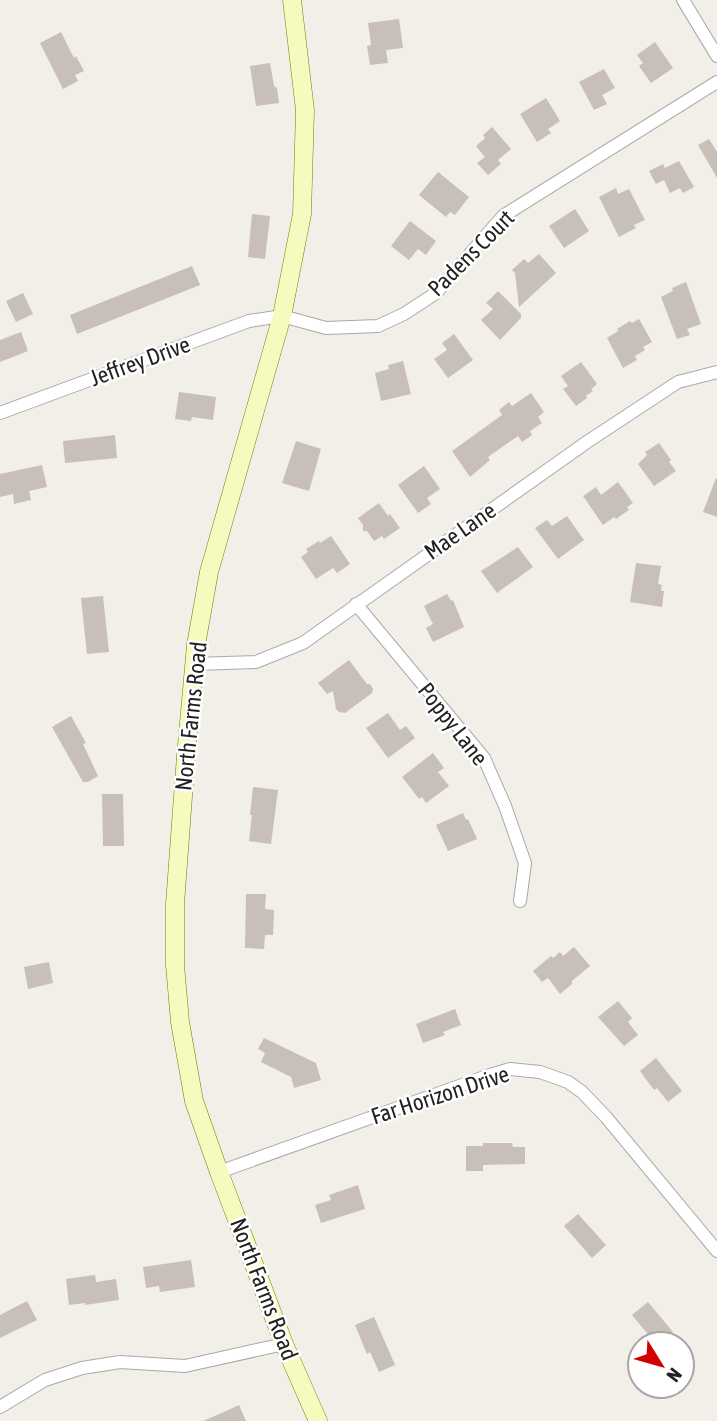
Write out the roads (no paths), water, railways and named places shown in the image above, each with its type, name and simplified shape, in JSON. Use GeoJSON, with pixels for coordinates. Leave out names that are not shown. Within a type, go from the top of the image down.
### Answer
{"type":"FeatureCollection","features":[{"type":"Feature","properties":{"kind":"main road","name":"North Farms Road"},"geometry":{"type":"LineString","coordinates":[[292,0],[305,110],[302,214],[282,316],[209,572],[194,664],[175,904],[175,965],[180,1022],[194,1101],[284,1344],[318,1421]]}},
{"type":"Feature","properties":{"kind":"street"},"geometry":{"type":"LineString","coordinates":[[683,0],[717,56]]}},
{"type":"Feature","properties":{"kind":"street","name":"Padens Court"},"geometry":{"type":"LineString","coordinates":[[282,316],[326,328],[378,326],[404,314],[436,293],[503,216],[717,82]]}},
{"type":"Feature","properties":{"kind":"street","name":"Jeffrey Drive"},"geometry":{"type":"LineString","coordinates":[[0,413],[249,321],[282,316]]}},
{"type":"Feature","properties":{"kind":"street","name":"Mae Lane"},"geometry":{"type":"LineString","coordinates":[[194,664],[256,662],[303,643],[587,442],[678,382],[717,372]]}},
{"type":"Feature","properties":{"kind":"street","name":"Poppy Lane"},"geometry":{"type":"LineString","coordinates":[[356,604],[484,758],[505,806],[525,863],[520,901]]}},
{"type":"Feature","properties":{"kind":"street","name":"Far Horizon Drive"},"geometry":{"type":"LineString","coordinates":[[219,1172],[490,1075],[510,1069],[541,1072],[568,1082],[598,1109],[717,1251]]}},
{"type":"Feature","properties":{"kind":"street"},"geometry":{"type":"LineString","coordinates":[[0,1408],[45,1380],[82,1368],[120,1362],[186,1366],[284,1344]]}}]}
